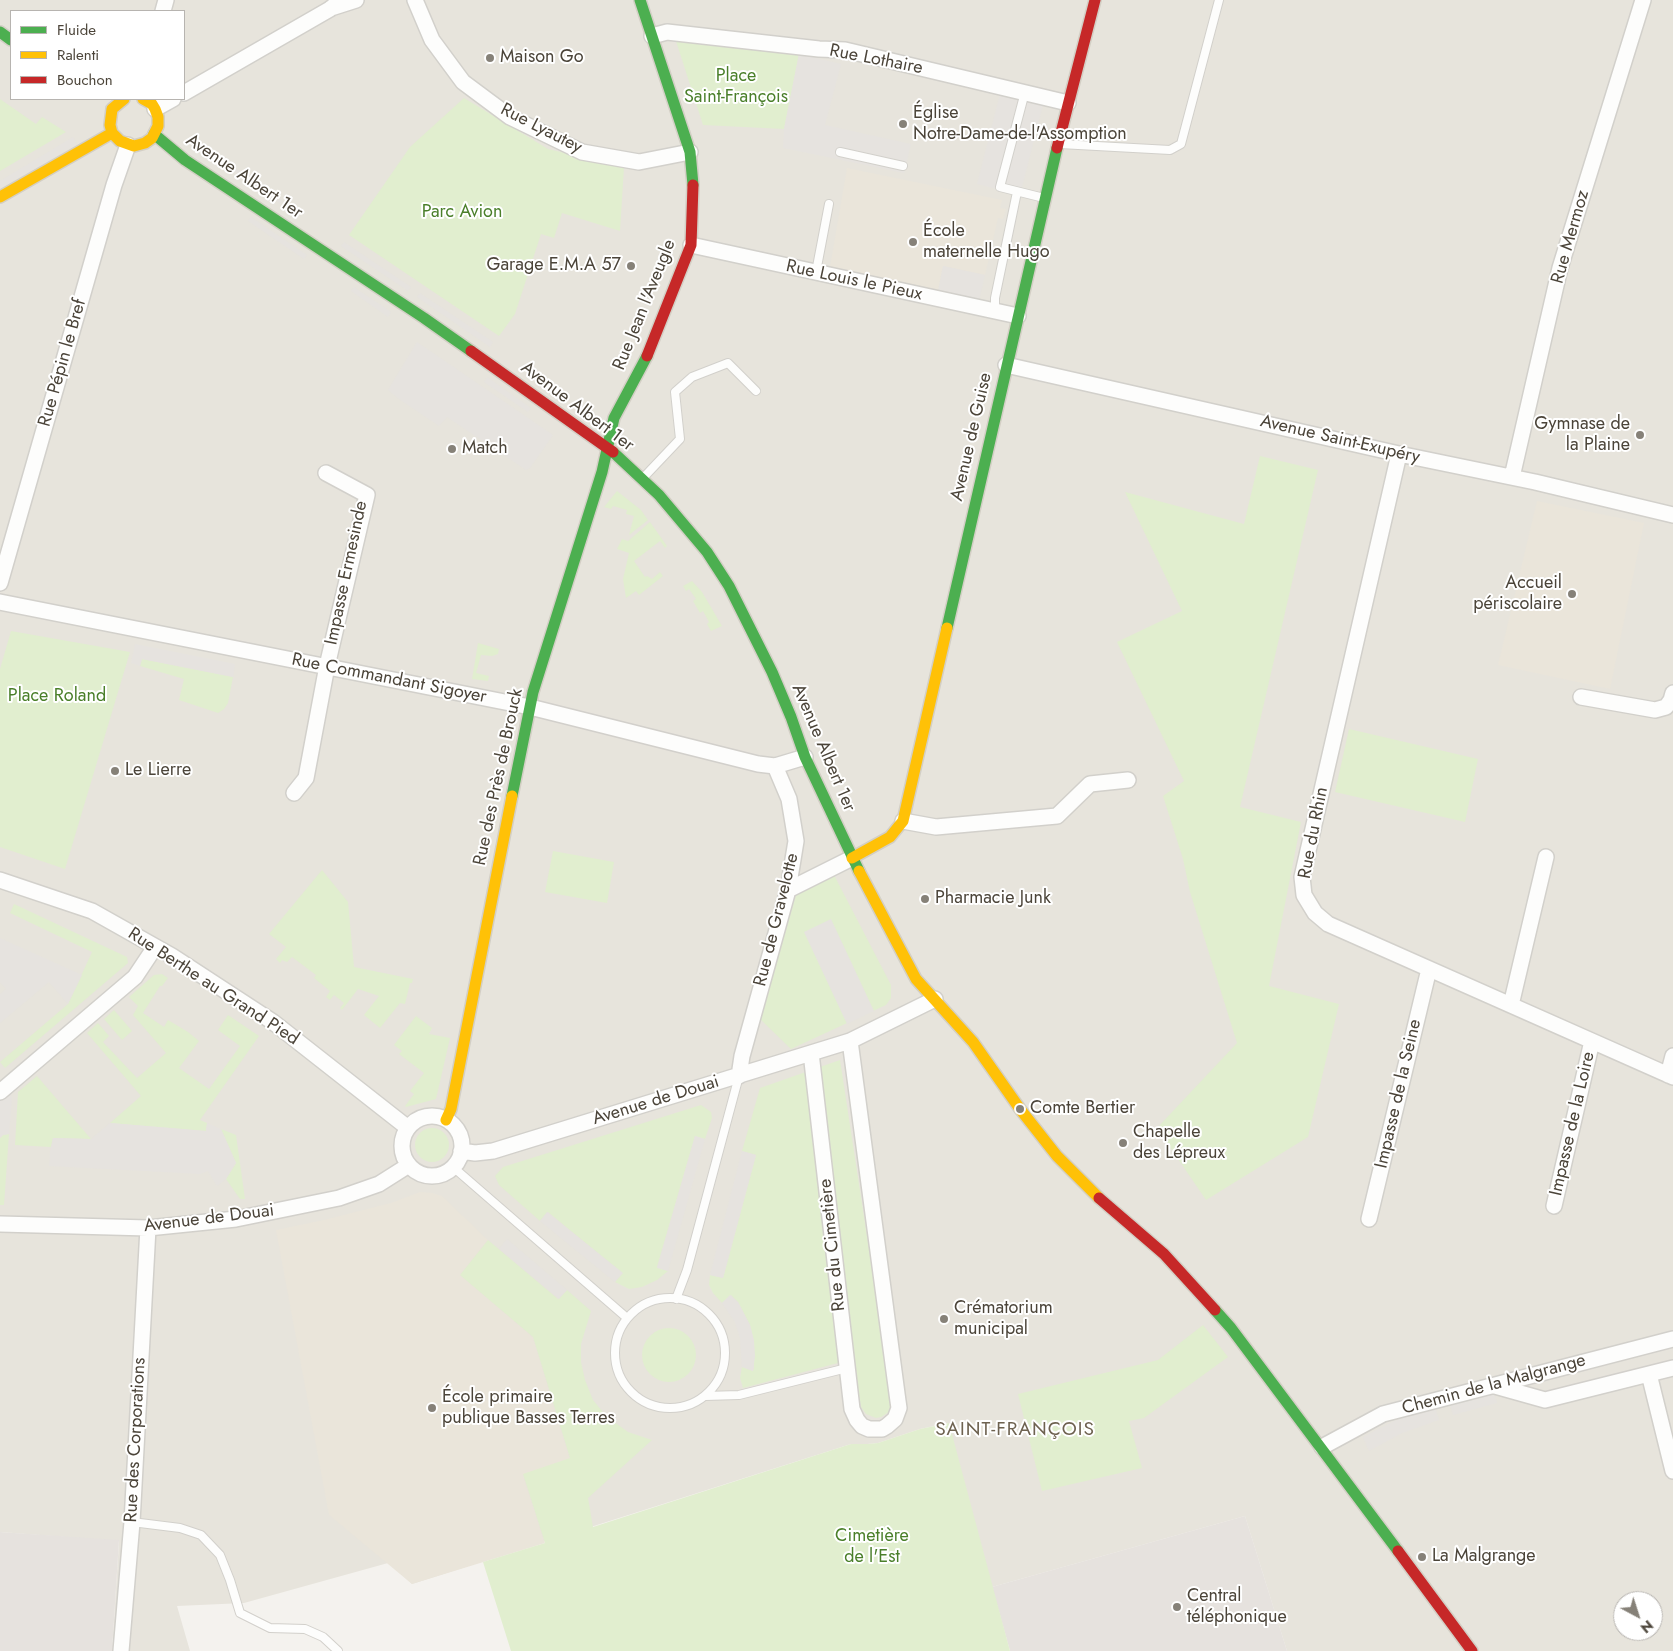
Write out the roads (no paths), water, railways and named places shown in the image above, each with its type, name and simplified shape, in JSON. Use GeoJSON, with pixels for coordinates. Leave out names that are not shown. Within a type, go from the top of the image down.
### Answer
{"type":"FeatureCollection","features":[{"type":"Feature","properties":{"kind":"street"},"geometry":{"type":"LineString","coordinates":[[185,92],[335,4],[356,0]]}},
{"type":"Feature","properties":{"kind":"street","name":"Rue Lyautey"},"geometry":{"type":"LineString","coordinates":[[415,0],[432,40],[463,82],[510,117],[582,152],[639,162],[690,152]]}},
{"type":"Feature","properties":{"kind":"street","name":"Rue Jean l'Aveugle"},"geometry":{"type":"LineString","coordinates":[[608,447],[614,418],[648,354],[691,245],[694,192],[690,152],[640,0]]}},
{"type":"Feature","properties":{"kind":"street","name":"Avenue de Guise"},"geometry":{"type":"LineString","coordinates":[[903,821],[1045,198],[1095,0]]}},
{"type":"Feature","properties":{"kind":"street","name":"Rue Mermoz"},"geometry":{"type":"LineString","coordinates":[[1512,477],[1560,268],[1643,0]]}},
{"type":"Feature","properties":{"kind":"street","name":"Rue Lothaire"},"geometry":{"type":"LineString","coordinates":[[652,36],[667,32],[819,49],[845,50],[1068,103]]}},
{"type":"Feature","properties":{"kind":"street"},"geometry":{"type":"LineString","coordinates":[[122,100],[109,107],[112,133],[120,141],[134,146],[144,143],[154,134],[158,121],[152,104],[145,100]]}},
{"type":"Feature","properties":{"kind":"street"},"geometry":{"type":"LineString","coordinates":[[155,109],[171,100]]}},
{"type":"Feature","properties":{"kind":"street"},"geometry":{"type":"LineString","coordinates":[[0,197],[112,133]]}},
{"type":"Feature","properties":{"kind":"street","name":"Avenue Albert 1er"},"geometry":{"type":"LineString","coordinates":[[154,134],[185,160],[424,318],[608,447],[659,495],[707,552],[729,586],[776,682],[791,717],[804,757],[852,858],[916,979],[974,1042],[1020,1109],[1057,1156],[1107,1206],[1164,1254],[1231,1328],[1322,1447],[1472,1651]]}},
{"type":"Feature","properties":{"kind":"street","name":"Rue Pépin le Bref"},"geometry":{"type":"LineString","coordinates":[[0,583],[114,185],[128,145]]}},
{"type":"Feature","properties":{"kind":"street","name":"Rue Louis le Pieux"},"geometry":{"type":"LineString","coordinates":[[691,245],[1018,316]]}},
{"type":"Feature","properties":{"kind":"street","name":"Avenue Saint-Exupéry"},"geometry":{"type":"LineString","coordinates":[[1006,365],[1399,454],[1512,477],[1673,515]]}},
{"type":"Feature","properties":{"kind":"street","name":"Rue des Près de Brouck"},"geometry":{"type":"LineString","coordinates":[[446,1120],[451,1109],[530,706],[608,447]]}},
{"type":"Feature","properties":{"kind":"street","name":"Rue du Rhin"},"geometry":{"type":"LineString","coordinates":[[1399,454],[1302,877],[1304,895],[1315,912],[1328,924],[1671,1076]]}},
{"type":"Feature","properties":{"kind":"street","name":"Impasse Ermesinde"},"geometry":{"type":"LineString","coordinates":[[326,473],[367,495],[327,666]]}},
{"type":"Feature","properties":{"kind":"street","name":"Rue Commandant Sigoyer"},"geometry":{"type":"LineString","coordinates":[[0,602],[530,706],[758,764],[775,766],[804,757]]}},
{"type":"Feature","properties":{"kind":"street"},"geometry":{"type":"LineString","coordinates":[[294,793],[306,778],[327,666]]}},
{"type":"Feature","properties":{"kind":"street"},"geometry":{"type":"LineString","coordinates":[[1581,697],[1655,710],[1666,707],[1672,700],[1673,693]]}},
{"type":"Feature","properties":{"kind":"street","name":"Rue de Gravelotte"},"geometry":{"type":"LineString","coordinates":[[739,1076],[742,1056],[788,890],[796,841],[789,799],[775,766]]}},
{"type":"Feature","properties":{"kind":"street"},"geometry":{"type":"LineString","coordinates":[[788,890],[890,837],[903,821],[936,827],[1057,816],[1090,784],[1128,780]]}},
{"type":"Feature","properties":{"kind":"street"},"geometry":{"type":"LineString","coordinates":[[1511,1005],[1546,857]]}},
{"type":"Feature","properties":{"kind":"street","name":"Rue Berthe au Grand Pied"},"geometry":{"type":"LineString","coordinates":[[0,880],[92,911],[172,956],[273,1022],[408,1128]]}},
{"type":"Feature","properties":{"kind":"street"},"geometry":{"type":"LineString","coordinates":[[0,1092],[135,977],[155,947]]}},
{"type":"Feature","properties":{"kind":"street","name":"Impasse de la Seine"},"geometry":{"type":"LineString","coordinates":[[1369,1220],[1429,968]]}},
{"type":"Feature","properties":{"kind":"street","name":"Avenue de Douai"},"geometry":{"type":"LineString","coordinates":[[462,1151],[475,1153],[493,1151],[850,1041],[935,999]]}},
{"type":"Feature","properties":{"kind":"street","name":"Rue du Cimetière"},"geometry":{"type":"LineString","coordinates":[[811,1053],[854,1415],[862,1426],[876,1430],[888,1426],[897,1415],[899,1408],[850,1041]]}},
{"type":"Feature","properties":{"kind":"street","name":"Impasse de la Loire"},"geometry":{"type":"LineString","coordinates":[[1554,1206],[1592,1041]]}},
{"type":"Feature","properties":{"kind":"street"},"geometry":{"type":"LineString","coordinates":[[1671,1076],[1673,1056]]}},
{"type":"Feature","properties":{"kind":"street"},"geometry":{"type":"LineString","coordinates":[[430,1116],[438,1116],[446,1120],[454,1125],[459,1133],[462,1151],[453,1167],[439,1175],[423,1174],[409,1165],[404,1157],[402,1147],[404,1137],[408,1128],[414,1122],[430,1116]]}},
{"type":"Feature","properties":{"kind":"street","name":"Avenue de Douai"},"geometry":{"type":"LineString","coordinates":[[0,1224],[148,1228],[236,1219],[339,1198],[379,1184],[409,1165]]}},
{"type":"Feature","properties":{"kind":"street","name":"Rue des Corporations"},"geometry":{"type":"LineString","coordinates":[[121,1651],[132,1522],[148,1228]]}},
{"type":"Feature","properties":{"kind":"street","name":"Chemin de la Malgrange"},"geometry":{"type":"LineString","coordinates":[[1322,1447],[1383,1414],[1673,1339]]}},
{"type":"Feature","properties":{"kind":"street"},"geometry":{"type":"LineString","coordinates":[[1493,1385],[1545,1400],[1673,1368]]}},
{"type":"Feature","properties":{"kind":"street"},"geometry":{"type":"LineString","coordinates":[[1649,1374],[1673,1471]]}},
{"type":"Feature","properties":{"kind":"lane"},"geometry":{"type":"LineString","coordinates":[[1058,144],[1170,150],[1181,144],[1219,0]]}},
{"type":"Feature","properties":{"kind":"lane"},"geometry":{"type":"LineString","coordinates":[[1025,92],[1000,187],[1045,198]]}},
{"type":"Feature","properties":{"kind":"lane"},"geometry":{"type":"LineString","coordinates":[[840,152],[903,166]]}},
{"type":"Feature","properties":{"kind":"lane"},"geometry":{"type":"LineString","coordinates":[[995,311],[995,298],[1017,192]]}},
{"type":"Feature","properties":{"kind":"lane"},"geometry":{"type":"LineString","coordinates":[[816,272],[829,204]]}},
{"type":"Feature","properties":{"kind":"lane"},"geometry":{"type":"LineString","coordinates":[[642,479],[680,439],[675,392],[692,376],[728,363],[756,391]]}},
{"type":"Feature","properties":{"kind":"lane"},"geometry":{"type":"LineString","coordinates":[[676,1299],[687,1270],[739,1076]]}},
{"type":"Feature","properties":{"kind":"lane"},"geometry":{"type":"LineString","coordinates":[[453,1167],[627,1318]]}},
{"type":"Feature","properties":{"kind":"lane"},"geometry":{"type":"LineString","coordinates":[[676,1299],[694,1304],[709,1314],[719,1329],[724,1346],[723,1365],[717,1382],[705,1396],[689,1404],[672,1408],[654,1406],[638,1398],[625,1386],[617,1370],[615,1352],[618,1334],[627,1318],[641,1306],[658,1300],[676,1299]]}},
{"type":"Feature","properties":{"kind":"lane"},"geometry":{"type":"LineString","coordinates":[[705,1396],[739,1395],[847,1368]]}},
{"type":"Feature","properties":{"kind":"lane"},"geometry":{"type":"LineString","coordinates":[[132,1522],[180,1528],[201,1535],[220,1556],[240,1613],[270,1628],[305,1629],[323,1637],[338,1651]]}},
{"type":"Feature","properties":{"kind":"place","name":"Maison Go"},"geometry":{"type":"Point","coordinates":[490,58]}},
{"type":"Feature","properties":{"kind":"place","name":"Église Notre-Dame-de-l'Assomption"},"geometry":{"type":"Point","coordinates":[903,124]}},
{"type":"Feature","properties":{"kind":"place","name":"École maternelle Hugo"},"geometry":{"type":"Point","coordinates":[913,242]}},
{"type":"Feature","properties":{"kind":"place","name":"Garage E.M.A 57"},"geometry":{"type":"Point","coordinates":[631,266]}},
{"type":"Feature","properties":{"kind":"place","name":"Gymnase de la Plaine"},"geometry":{"type":"Point","coordinates":[1640,435]}},
{"type":"Feature","properties":{"kind":"place","name":"Match"},"geometry":{"type":"Point","coordinates":[452,449]}},
{"type":"Feature","properties":{"kind":"place","name":"Accueil périscolaire"},"geometry":{"type":"Point","coordinates":[1572,594]}},
{"type":"Feature","properties":{"kind":"place","name":"Le Lierre"},"geometry":{"type":"Point","coordinates":[115,771]}},
{"type":"Feature","properties":{"kind":"place","name":"Pharmacie Junk"},"geometry":{"type":"Point","coordinates":[925,899]}},
{"type":"Feature","properties":{"kind":"place","name":"Comte Bertier"},"geometry":{"type":"Point","coordinates":[1020,1109]}},
{"type":"Feature","properties":{"kind":"place","name":"Chapelle des Lépreux"},"geometry":{"type":"Point","coordinates":[1123,1143]}},
{"type":"Feature","properties":{"kind":"place","name":"Crématorium municipal"},"geometry":{"type":"Point","coordinates":[944,1319]}},
{"type":"Feature","properties":{"kind":"place","name":"École primaire publique Basses Terres"},"geometry":{"type":"Point","coordinates":[432,1408]}},
{"type":"Feature","properties":{"kind":"place","name":"La Malgrange"},"geometry":{"type":"Point","coordinates":[1422,1557]}},
{"type":"Feature","properties":{"kind":"place","name":"Central téléphonique"},"geometry":{"type":"Point","coordinates":[1177,1607]}},
{"type":"Feature","properties":{"kind":"district","name":"SAINT-FRANÇOIS"},"geometry":{"type":"Point","coordinates":[1015,1430]}},
{"type":"Feature","properties":{"kind":"park label","name":"Place Saint-François"},"geometry":{"type":"Point","coordinates":[736,87]}},
{"type":"Feature","properties":{"kind":"park label","name":"Parc Avion"},"geometry":{"type":"Point","coordinates":[462,213]}},
{"type":"Feature","properties":{"kind":"park label","name":"Place Roland"},"geometry":{"type":"Point","coordinates":[57,697]}},
{"type":"Feature","properties":{"kind":"park label","name":"Cimetière de l'Est"},"geometry":{"type":"Point","coordinates":[872,1547]}}]}
